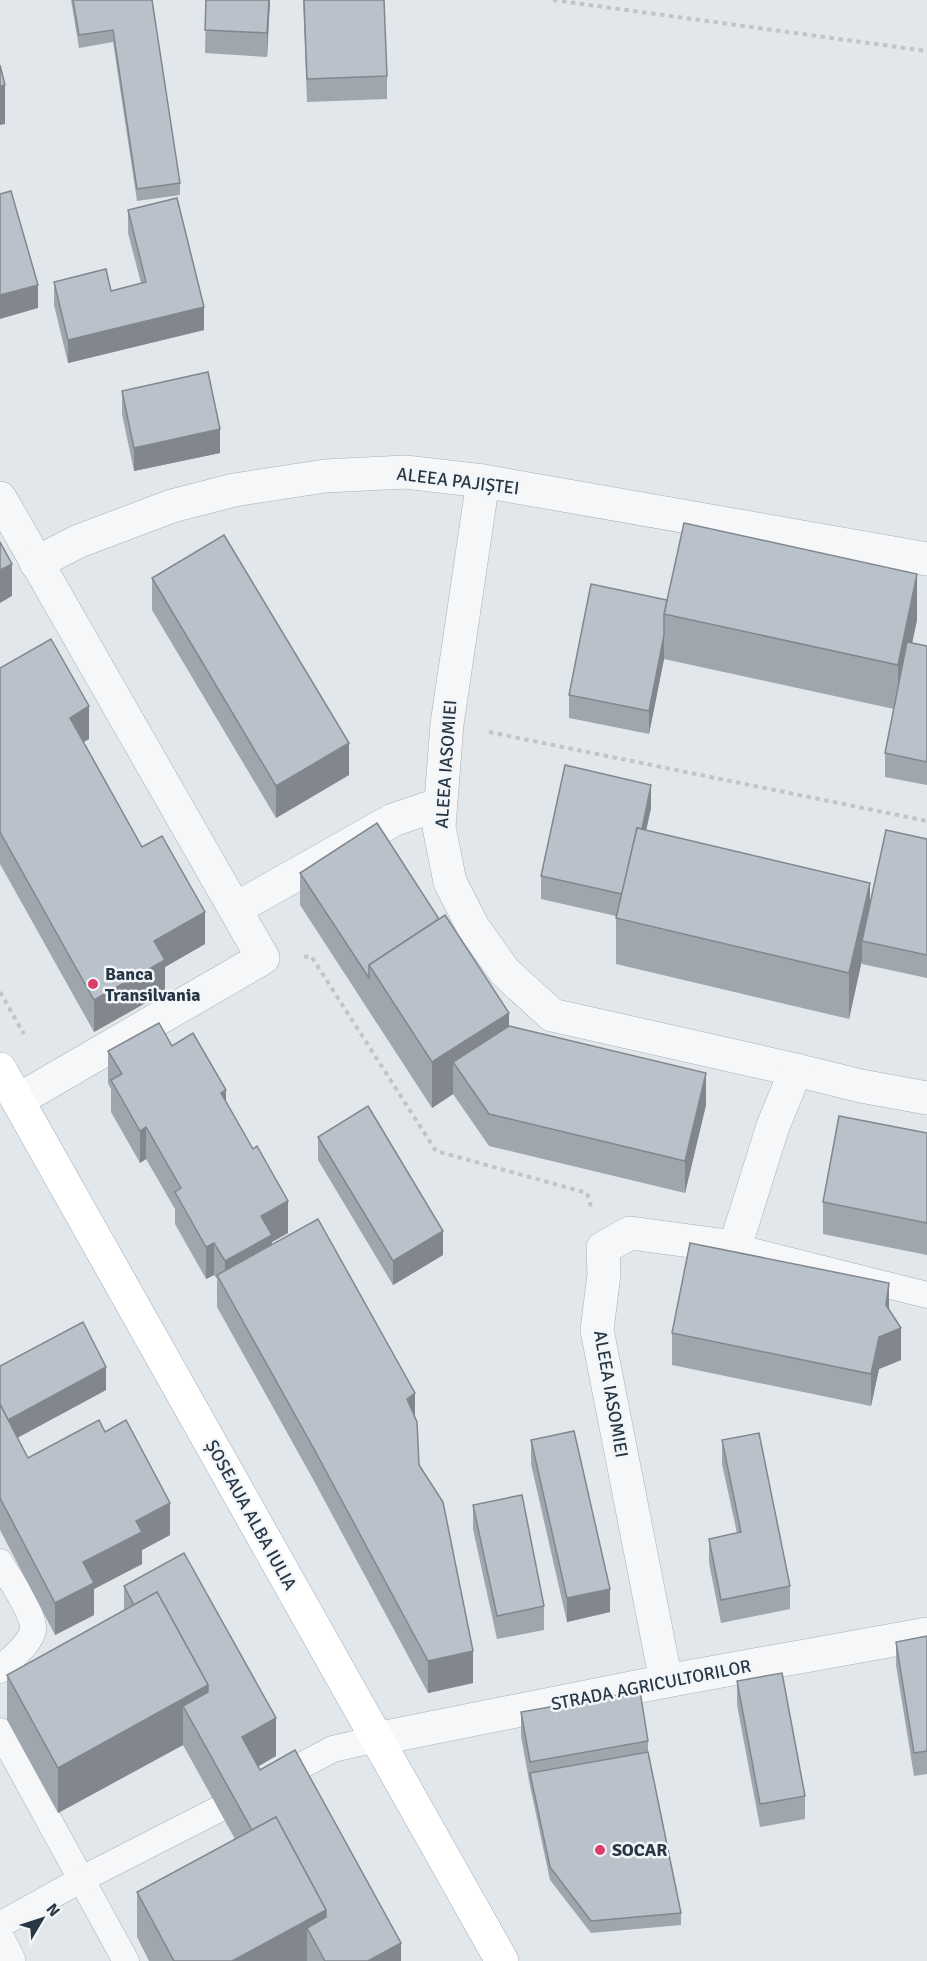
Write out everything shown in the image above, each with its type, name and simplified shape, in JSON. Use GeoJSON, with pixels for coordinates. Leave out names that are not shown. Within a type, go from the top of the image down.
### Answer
{"type":"FeatureCollection","features":[{"type":"Feature","properties":{"kind":"main road","name":"ȘOSEAUA ALBA IULIA"},"geometry":{"type":"LineString","coordinates":[[0,1069],[502,1961]]}},
{"type":"Feature","properties":{"kind":"street","name":"ALEEA PAJIȘTEI"},"geometry":{"type":"LineString","coordinates":[[36,563],[79,541],[172,506],[234,490],[325,476],[405,472],[483,481],[927,559]]}},
{"type":"Feature","properties":{"kind":"street","name":"ALEEA IASOMIEI"},"geometry":{"type":"LineString","coordinates":[[483,481],[447,724],[439,827],[450,882],[473,927],[505,972],[552,1015],[861,1086],[927,1098]]}},
{"type":"Feature","properties":{"kind":"street"},"geometry":{"type":"LineString","coordinates":[[0,498],[263,958],[18,1100]]}},
{"type":"Feature","properties":{"kind":"street"},"geometry":{"type":"LineString","coordinates":[[235,909],[393,820],[440,804]]}},
{"type":"Feature","properties":{"kind":"street"},"geometry":{"type":"LineString","coordinates":[[603,1248],[630,1233],[735,1247],[773,1126],[796,1070]]}},
{"type":"Feature","properties":{"kind":"street","name":"ALEEA IASOMIEI"},"geometry":{"type":"LineString","coordinates":[[603,1248],[604,1274],[597,1330],[666,1681]]}},
{"type":"Feature","properties":{"kind":"street","name":"STRADA AGRICULTORILOR"},"geometry":{"type":"LineString","coordinates":[[376,1738],[666,1681],[927,1634]]}},
{"type":"Feature","properties":{"kind":"street"},"geometry":{"type":"LineString","coordinates":[[0,1943],[9,1961]]}},
{"type":"Feature","properties":{"kind":"lane"},"geometry":{"type":"LineString","coordinates":[[735,1247],[927,1295]]}},
{"type":"Feature","properties":{"kind":"lane"},"geometry":{"type":"LineString","coordinates":[[0,1562],[31,1616],[33,1629],[27,1642],[0,1670]]}},
{"type":"Feature","properties":{"kind":"lane"},"geometry":{"type":"LineString","coordinates":[[0,1731],[126,1961]]}},
{"type":"Feature","properties":{"kind":"lane"},"geometry":{"type":"LineString","coordinates":[[251,1792],[333,1749],[376,1738]]}},
{"type":"Feature","properties":{"kind":"lane"},"geometry":{"type":"LineString","coordinates":[[0,1925],[219,1809]]}},
{"type":"Feature","properties":{"kind":"path"},"geometry":{"type":"LineString","coordinates":[[553,0],[927,51]]}},
{"type":"Feature","properties":{"kind":"path"},"geometry":{"type":"LineString","coordinates":[[447,724],[927,821]]}},
{"type":"Feature","properties":{"kind":"path"},"geometry":{"type":"LineString","coordinates":[[263,958],[311,956],[436,1151],[586,1192],[603,1248]]}},
{"type":"Feature","properties":{"kind":"building"},"geometry":{"type":"Polygon","coordinates":[[[73,0],[152,0],[180,183],[137,189],[113,30],[79,35],[73,0]]]}},
{"type":"Feature","properties":{"kind":"building"},"geometry":{"type":"Polygon","coordinates":[[[206,0],[269,0],[267,33],[205,30],[206,0]]]}},
{"type":"Feature","properties":{"kind":"building"},"geometry":{"type":"Polygon","coordinates":[[[304,0],[384,0],[387,76],[307,79],[304,0]]]}},
{"type":"Feature","properties":{"kind":"building"},"geometry":{"type":"Polygon","coordinates":[[[0,65],[5,85],[0,86],[0,65]]]}},
{"type":"Feature","properties":{"kind":"building"},"geometry":{"type":"Polygon","coordinates":[[[11,191],[38,285],[0,295],[0,194],[11,191]]]}},
{"type":"Feature","properties":{"kind":"building"},"geometry":{"type":"Polygon","coordinates":[[[177,198],[204,307],[68,340],[54,282],[106,269],[111,291],[146,282],[128,210],[177,198]]]}},
{"type":"Feature","properties":{"kind":"building"},"geometry":{"type":"Polygon","coordinates":[[[208,372],[220,429],[134,448],[122,391],[208,372]]]}},
{"type":"Feature","properties":{"kind":"building"},"geometry":{"type":"Polygon","coordinates":[[[684,523],[917,574],[898,665],[664,614],[684,523]]]}},
{"type":"Feature","properties":{"kind":"building"},"geometry":{"type":"Polygon","coordinates":[[[224,535],[349,743],[276,786],[152,578],[224,535]]]}},
{"type":"Feature","properties":{"kind":"building"},"geometry":{"type":"Polygon","coordinates":[[[0,542],[12,564],[0,570],[0,542]]]}},
{"type":"Feature","properties":{"kind":"building"},"geometry":{"type":"Polygon","coordinates":[[[591,584],[667,600],[664,635],[649,711],[569,695],[591,584]]]}},
{"type":"Feature","properties":{"kind":"building"},"geometry":{"type":"Polygon","coordinates":[[[51,639],[89,706],[70,718],[142,847],[162,836],[205,912],[154,941],[165,960],[94,1000],[0,832],[0,668],[51,639]]]}},
{"type":"Feature","properties":{"kind":"building"},"geometry":{"type":"Polygon","coordinates":[[[907,642],[927,646],[927,762],[885,753],[907,642]]]}},
{"type":"Feature","properties":{"kind":"building"},"geometry":{"type":"Polygon","coordinates":[[[565,765],[651,785],[642,829],[637,828],[622,894],[541,876],[565,765]]]}},
{"type":"Feature","properties":{"kind":"building"},"geometry":{"type":"Polygon","coordinates":[[[377,823],[439,919],[369,965],[369,978],[300,873],[377,823]]]}},
{"type":"Feature","properties":{"kind":"building"},"geometry":{"type":"Polygon","coordinates":[[[637,828],[870,883],[849,973],[616,918],[637,828]]]}},
{"type":"Feature","properties":{"kind":"building"},"geometry":{"type":"Polygon","coordinates":[[[886,830],[927,839],[927,955],[862,941],[886,830]]]}},
{"type":"Feature","properties":{"kind":"building"},"geometry":{"type":"Polygon","coordinates":[[[445,915],[509,1013],[432,1062],[369,965],[445,915]]]}},
{"type":"Feature","properties":{"kind":"building"},"geometry":{"type":"Polygon","coordinates":[[[159,1023],[172,1046],[193,1033],[226,1090],[221,1093],[253,1149],[257,1146],[288,1201],[261,1216],[272,1235],[225,1261],[214,1243],[206,1247],[175,1192],[181,1188],[146,1127],[140,1131],[111,1080],[122,1074],[108,1051],[159,1023]]]}},
{"type":"Feature","properties":{"kind":"building"},"geometry":{"type":"Polygon","coordinates":[[[509,1026],[706,1073],[685,1161],[489,1114],[453,1062],[509,1026]]]}},
{"type":"Feature","properties":{"kind":"building"},"geometry":{"type":"Polygon","coordinates":[[[368,1106],[443,1231],[393,1261],[318,1137],[368,1106]]]}},
{"type":"Feature","properties":{"kind":"building"},"geometry":{"type":"Polygon","coordinates":[[[839,1116],[927,1133],[927,1223],[823,1202],[839,1116]]]}},
{"type":"Feature","properties":{"kind":"building"},"geometry":{"type":"Polygon","coordinates":[[[318,1219],[415,1393],[407,1399],[417,1422],[419,1465],[443,1502],[473,1651],[428,1661],[217,1275],[318,1219]]]}},
{"type":"Feature","properties":{"kind":"building"},"geometry":{"type":"Polygon","coordinates":[[[690,1243],[889,1283],[886,1305],[901,1328],[879,1337],[871,1374],[672,1333],[690,1243]]]}},
{"type":"Feature","properties":{"kind":"building"},"geometry":{"type":"Polygon","coordinates":[[[83,1322],[106,1367],[8,1420],[0,1404],[0,1366],[83,1322]]]}},
{"type":"Feature","properties":{"kind":"building"},"geometry":{"type":"Polygon","coordinates":[[[0,1404],[28,1458],[99,1420],[105,1432],[126,1420],[170,1503],[136,1521],[142,1532],[83,1562],[94,1583],[55,1603],[0,1498],[0,1404]]]}},
{"type":"Feature","properties":{"kind":"building"},"geometry":{"type":"Polygon","coordinates":[[[574,1431],[610,1589],[567,1598],[531,1440],[574,1431]]]}},
{"type":"Feature","properties":{"kind":"building"},"geometry":{"type":"Polygon","coordinates":[[[759,1433],[790,1586],[721,1600],[709,1539],[741,1532],[722,1440],[759,1433]]]}},
{"type":"Feature","properties":{"kind":"building"},"geometry":{"type":"Polygon","coordinates":[[[522,1495],[544,1606],[497,1616],[473,1505],[522,1495]]]}},
{"type":"Feature","properties":{"kind":"building"},"geometry":{"type":"Polygon","coordinates":[[[184,1553],[276,1718],[242,1737],[260,1770],[295,1750],[401,1943],[368,1961],[325,1961],[307,1928],[326,1917],[326,1910],[276,1817],[252,1830],[183,1706],[208,1692],[208,1685],[157,1592],[134,1605],[124,1586],[184,1553]]]}},
{"type":"Feature","properties":{"kind":"building"},"geometry":{"type":"Polygon","coordinates":[[[157,1592],[208,1685],[58,1768],[7,1675],[157,1592]]]}},
{"type":"Feature","properties":{"kind":"building"},"geometry":{"type":"Polygon","coordinates":[[[927,1636],[927,1751],[914,1753],[896,1642],[927,1636]]]}},
{"type":"Feature","properties":{"kind":"building"},"geometry":{"type":"Polygon","coordinates":[[[782,1673],[805,1796],[760,1804],[737,1681],[782,1673]]]}},
{"type":"Feature","properties":{"kind":"building"},"geometry":{"type":"Polygon","coordinates":[[[640,1691],[648,1741],[530,1762],[521,1712],[640,1691]]]}},
{"type":"Feature","properties":{"kind":"building"},"geometry":{"type":"Polygon","coordinates":[[[648,1752],[681,1913],[591,1921],[550,1867],[530,1773],[648,1752]]]}},
{"type":"Feature","properties":{"kind":"building"},"geometry":{"type":"Polygon","coordinates":[[[276,1817],[326,1910],[232,1961],[174,1961],[137,1892],[276,1817]]]}},
{"type":"Feature","properties":{"kind":"place","name":"Banca Transilvania"},"geometry":{"type":"Point","coordinates":[93,984]}},
{"type":"Feature","properties":{"kind":"place","name":"SOCAR"},"geometry":{"type":"Point","coordinates":[600,1850]}}]}
